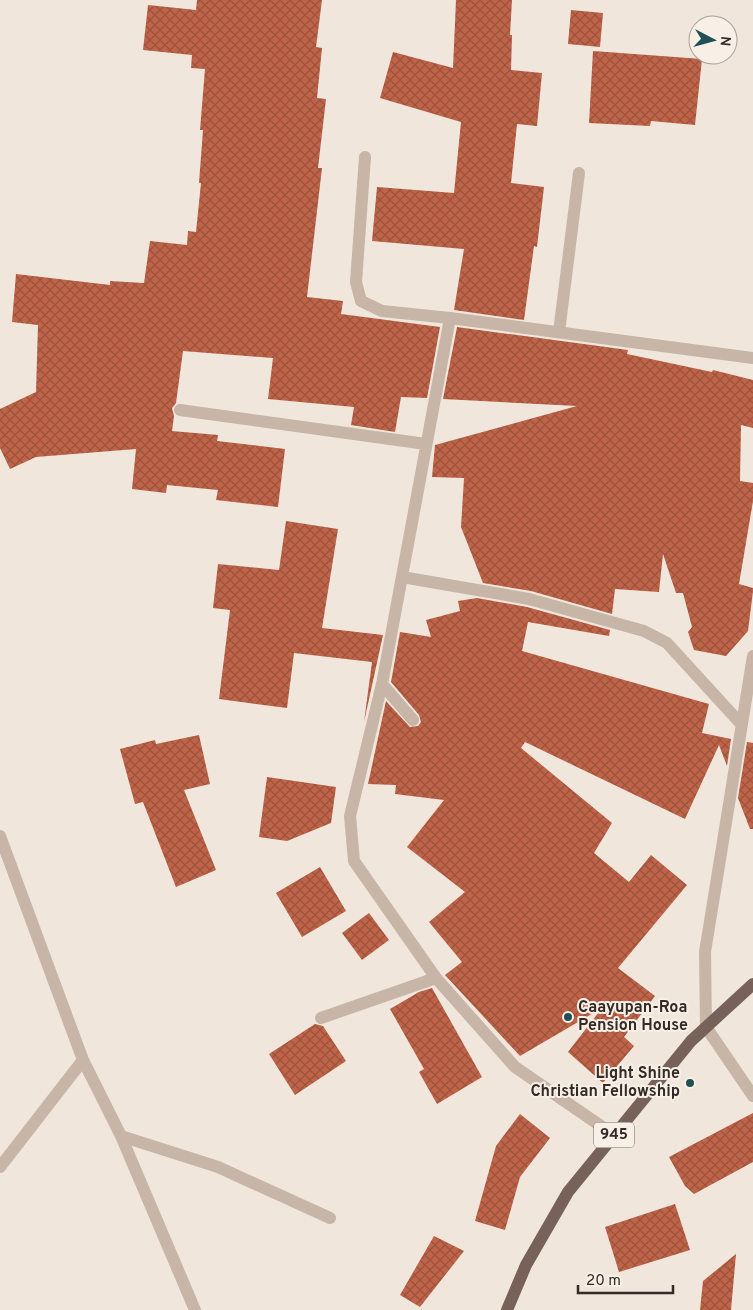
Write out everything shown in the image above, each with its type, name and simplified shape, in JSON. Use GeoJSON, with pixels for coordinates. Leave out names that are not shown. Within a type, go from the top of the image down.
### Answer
{"type":"FeatureCollection","features":[{"type":"Feature","properties":{"kind":"main road","name":"945"},"geometry":{"type":"LineString","coordinates":[[507,1310],[526,1265],[568,1192],[679,1055],[706,1027],[753,984]]}},
{"type":"Feature","properties":{"kind":"street"},"geometry":{"type":"LineString","coordinates":[[365,157],[356,282],[361,301],[382,311],[450,318],[753,358]]}},
{"type":"Feature","properties":{"kind":"street"},"geometry":{"type":"LineString","coordinates":[[559,332],[579,173]]}},
{"type":"Feature","properties":{"kind":"street"},"geometry":{"type":"LineString","coordinates":[[450,318],[382,684],[350,816],[354,861],[436,978],[515,1067],[614,1135]]}},
{"type":"Feature","properties":{"kind":"street"},"geometry":{"type":"LineString","coordinates":[[180,410],[426,444]]}},
{"type":"Feature","properties":{"kind":"street"},"geometry":{"type":"LineString","coordinates":[[402,577],[529,599],[644,630],[666,643],[741,724]]}},
{"type":"Feature","properties":{"kind":"street"},"geometry":{"type":"LineString","coordinates":[[753,656],[705,952],[706,1027],[753,1096]]}},
{"type":"Feature","properties":{"kind":"street"},"geometry":{"type":"LineString","coordinates":[[382,684],[413,720]]}},
{"type":"Feature","properties":{"kind":"street"},"geometry":{"type":"LineString","coordinates":[[0,836],[83,1060],[121,1136],[195,1310]]}},
{"type":"Feature","properties":{"kind":"street"},"geometry":{"type":"LineString","coordinates":[[321,1018],[436,978]]}},
{"type":"Feature","properties":{"kind":"street"},"geometry":{"type":"LineString","coordinates":[[0,1167],[83,1060]]}},
{"type":"Feature","properties":{"kind":"street"},"geometry":{"type":"LineString","coordinates":[[121,1136],[218,1167],[330,1218]]}},
{"type":"Feature","properties":{"kind":"building"},"geometry":{"type":"Polygon","coordinates":[[[197,0],[322,0],[316,47],[322,48],[317,98],[326,99],[318,168],[322,168],[307,297],[343,301],[341,314],[440,327],[427,398],[401,397],[395,432],[351,425],[354,407],[268,399],[273,358],[183,351],[176,403],[172,408],[174,416],[172,431],[218,435],[217,441],[285,449],[278,507],[216,500],[218,490],[167,485],[166,493],[132,489],[136,449],[36,457],[10,469],[0,448],[0,409],[36,392],[38,325],[12,322],[16,274],[110,285],[110,281],[144,283],[150,241],[187,245],[188,231],[196,232],[201,183],[199,183],[203,130],[200,130],[205,69],[191,68],[192,55],[143,50],[148,5],[196,10],[197,0]]]}},
{"type":"Feature","properties":{"kind":"building"},"geometry":{"type":"Polygon","coordinates":[[[456,0],[512,0],[511,70],[542,73],[537,126],[517,124],[511,183],[544,187],[537,247],[534,246],[524,320],[454,310],[464,249],[372,241],[377,187],[454,193],[461,122],[380,98],[393,52],[453,68],[456,0]]]}},
{"type":"Feature","properties":{"kind":"building"},"geometry":{"type":"Polygon","coordinates":[[[571,10],[603,13],[600,47],[568,44],[571,10]]]}},
{"type":"Feature","properties":{"kind":"building"},"geometry":{"type":"Polygon","coordinates":[[[593,51],[688,58],[688,65],[701,65],[695,125],[651,121],[650,126],[589,123],[593,51]]]}},
{"type":"Feature","properties":{"kind":"building"},"geometry":{"type":"Polygon","coordinates":[[[457,327],[628,350],[627,354],[712,372],[713,370],[753,380],[753,428],[741,425],[740,481],[753,483],[753,501],[739,584],[753,588],[753,591],[748,631],[726,656],[694,650],[688,632],[692,627],[683,593],[676,593],[663,554],[659,592],[615,589],[612,614],[531,591],[483,583],[461,527],[464,478],[432,477],[435,445],[577,406],[443,399],[457,327]]]}},
{"type":"Feature","properties":{"kind":"building"},"geometry":{"type":"Polygon","coordinates":[[[286,521],[338,529],[322,628],[383,635],[364,722],[372,662],[294,653],[287,708],[219,699],[230,610],[213,608],[218,564],[279,570],[286,521]]]}},
{"type":"Feature","properties":{"kind":"building"},"geometry":{"type":"Polygon","coordinates":[[[477,598],[527,607],[610,630],[609,636],[528,622],[522,651],[709,704],[702,733],[731,739],[727,766],[719,745],[685,819],[525,742],[521,748],[612,823],[594,853],[629,882],[651,855],[687,885],[618,968],[655,996],[624,1037],[634,1046],[603,1083],[568,1052],[602,1008],[520,1056],[445,975],[462,962],[429,922],[465,892],[407,847],[444,800],[395,794],[396,785],[368,784],[386,701],[410,727],[418,726],[421,722],[419,715],[391,682],[400,632],[431,637],[426,620],[460,611],[458,601],[477,598]]]}},
{"type":"Feature","properties":{"kind":"building"},"geometry":{"type":"Polygon","coordinates":[[[199,735],[210,784],[184,790],[216,870],[176,887],[143,802],[135,804],[120,749],[155,740],[156,744],[199,735]]]}},
{"type":"Feature","properties":{"kind":"building"},"geometry":{"type":"Polygon","coordinates":[[[747,742],[753,743],[753,829],[750,829],[738,798],[747,742]]]}},
{"type":"Feature","properties":{"kind":"building"},"geometry":{"type":"Polygon","coordinates":[[[267,777],[336,787],[331,823],[287,841],[259,837],[267,777]]]}},
{"type":"Feature","properties":{"kind":"building"},"geometry":{"type":"Polygon","coordinates":[[[320,867],[346,911],[302,937],[276,893],[320,867]]]}},
{"type":"Feature","properties":{"kind":"building"},"geometry":{"type":"Polygon","coordinates":[[[369,913],[389,940],[362,960],[342,933],[369,913]]]}},
{"type":"Feature","properties":{"kind":"building"},"geometry":{"type":"Polygon","coordinates":[[[432,988],[482,1077],[437,1104],[419,1072],[424,1069],[390,1009],[419,992],[432,988]]]}},
{"type":"Feature","properties":{"kind":"building"},"geometry":{"type":"Polygon","coordinates":[[[315,1024],[323,1026],[346,1061],[295,1095],[269,1054],[315,1024]]]}},
{"type":"Feature","properties":{"kind":"building"},"geometry":{"type":"Polygon","coordinates":[[[753,1113],[753,1162],[694,1194],[685,1186],[669,1157],[753,1113]]]}},
{"type":"Feature","properties":{"kind":"building"},"geometry":{"type":"Polygon","coordinates":[[[520,1114],[550,1138],[520,1177],[505,1230],[475,1221],[496,1146],[520,1114]]]}},
{"type":"Feature","properties":{"kind":"building"},"geometry":{"type":"Polygon","coordinates":[[[675,1204],[690,1250],[619,1272],[605,1227],[675,1204]]]}},
{"type":"Feature","properties":{"kind":"building"},"geometry":{"type":"Polygon","coordinates":[[[434,1236],[464,1251],[420,1307],[400,1295],[434,1236]]]}},
{"type":"Feature","properties":{"kind":"building"},"geometry":{"type":"Polygon","coordinates":[[[736,1254],[731,1310],[700,1310],[703,1281],[736,1254]]]}},
{"type":"Feature","properties":{"kind":"place","name":"Caayupan-Roa Pension House"},"geometry":{"type":"Point","coordinates":[568,1017]}},
{"type":"Feature","properties":{"kind":"place","name":"Light Shine Christian Fellowship"},"geometry":{"type":"Point","coordinates":[690,1083]}}]}
